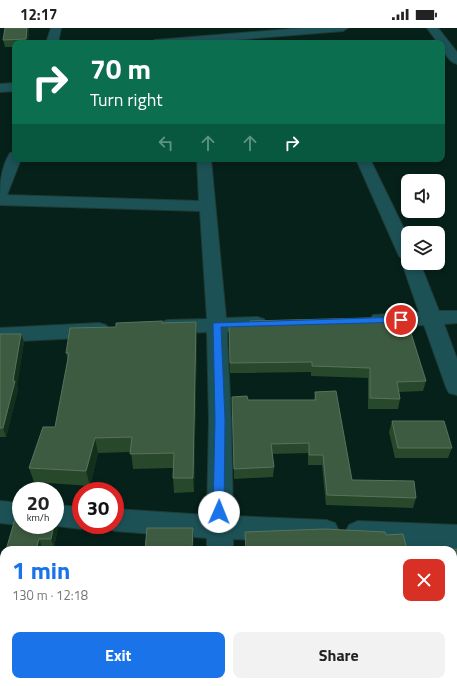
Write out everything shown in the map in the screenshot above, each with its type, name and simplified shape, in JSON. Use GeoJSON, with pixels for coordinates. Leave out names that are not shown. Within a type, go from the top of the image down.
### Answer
{"type":"FeatureCollection","features":[{"type":"Feature","properties":{"kind":"street"},"geometry":{"type":"LineString","coordinates":[[53,40],[56,28]]}},
{"type":"Feature","properties":{"kind":"street"},"geometry":{"type":"LineString","coordinates":[[185,40],[286,30],[343,28]]}},
{"type":"Feature","properties":{"kind":"street"},"geometry":{"type":"LineString","coordinates":[[432,28],[441,40]]}},
{"type":"Feature","properties":{"kind":"street"},"geometry":{"type":"LineString","coordinates":[[286,30],[291,40]]}},
{"type":"Feature","properties":{"kind":"street"},"geometry":{"type":"LineString","coordinates":[[445,46],[457,62],[445,64]]}},
{"type":"Feature","properties":{"kind":"street"},"geometry":{"type":"LineString","coordinates":[[0,88],[12,87]]}},
{"type":"Feature","properties":{"kind":"street"},"geometry":{"type":"LineString","coordinates":[[0,194],[13,162]]}},
{"type":"Feature","properties":{"kind":"street"},"geometry":{"type":"LineString","coordinates":[[204,162],[216,325],[220,420],[219,539]]}},
{"type":"Feature","properties":{"kind":"street"},"geometry":{"type":"LineString","coordinates":[[364,162],[401,241]]}},
{"type":"Feature","properties":{"kind":"street"},"geometry":{"type":"LineString","coordinates":[[0,200],[207,206]]}},
{"type":"Feature","properties":{"kind":"street"},"geometry":{"type":"LineString","coordinates":[[414,270],[457,386]]}},
{"type":"Feature","properties":{"kind":"street"},"geometry":{"type":"LineString","coordinates":[[363,321],[457,317]]}},
{"type":"Feature","properties":{"kind":"street"},"geometry":{"type":"LineString","coordinates":[[147,328],[278,323]]}},
{"type":"Feature","properties":{"kind":"street"},"geometry":{"type":"LineString","coordinates":[[0,334],[116,329]]}},
{"type":"Feature","properties":{"kind":"street"},"geometry":{"type":"LineString","coordinates":[[0,512],[12,513]]}},
{"type":"Feature","properties":{"kind":"street"},"geometry":{"type":"LineString","coordinates":[[124,522],[219,539],[457,536]]}},
{"type":"Feature","properties":{"kind":"building"},"geometry":{"type":"Polygon","coordinates":[[[5,28],[27,28],[26,39],[3,40],[5,28]]]}},
{"type":"Feature","properties":{"kind":"building"},"geometry":{"type":"Polygon","coordinates":[[[406,317],[426,381],[397,382],[400,399],[370,398],[370,368],[312,366],[312,362],[230,363],[229,324],[250,323],[250,321],[406,317]]]}},
{"type":"Feature","properties":{"kind":"building"},"geometry":{"type":"Polygon","coordinates":[[[162,321],[162,323],[196,322],[193,478],[173,478],[174,453],[130,454],[132,437],[95,438],[86,471],[29,468],[43,427],[55,427],[69,353],[66,353],[70,328],[116,327],[116,323],[162,321]]]}},
{"type":"Feature","properties":{"kind":"building"},"geometry":{"type":"Polygon","coordinates":[[[0,334],[21,334],[13,381],[15,381],[3,428],[0,428],[0,334]]]}},
{"type":"Feature","properties":{"kind":"building"},"geometry":{"type":"Polygon","coordinates":[[[336,391],[352,480],[414,481],[416,498],[327,495],[323,455],[309,455],[309,443],[271,444],[274,467],[234,469],[232,397],[247,396],[248,400],[316,400],[315,392],[336,391]]]}},
{"type":"Feature","properties":{"kind":"building"},"geometry":{"type":"Polygon","coordinates":[[[392,421],[444,421],[452,448],[398,448],[392,421]]]}},
{"type":"Feature","properties":{"kind":"building"},"geometry":{"type":"Polygon","coordinates":[[[147,528],[193,528],[192,546],[145,546],[147,528]]]}},
{"type":"Feature","properties":{"kind":"building"},"geometry":{"type":"Polygon","coordinates":[[[12,529],[12,534],[52,534],[51,539],[39,539],[37,546],[7,546],[12,529]]]}},
{"type":"Feature","properties":{"kind":"building"},"geometry":{"type":"Polygon","coordinates":[[[325,529],[385,532],[386,535],[403,534],[406,546],[246,546],[245,532],[325,529]]]}},
{"type":"Feature","properties":{"kind":"route"},"geometry":{"type":"LineString","coordinates":[[219,512],[220,420],[216,325],[401,320]]}}]}
